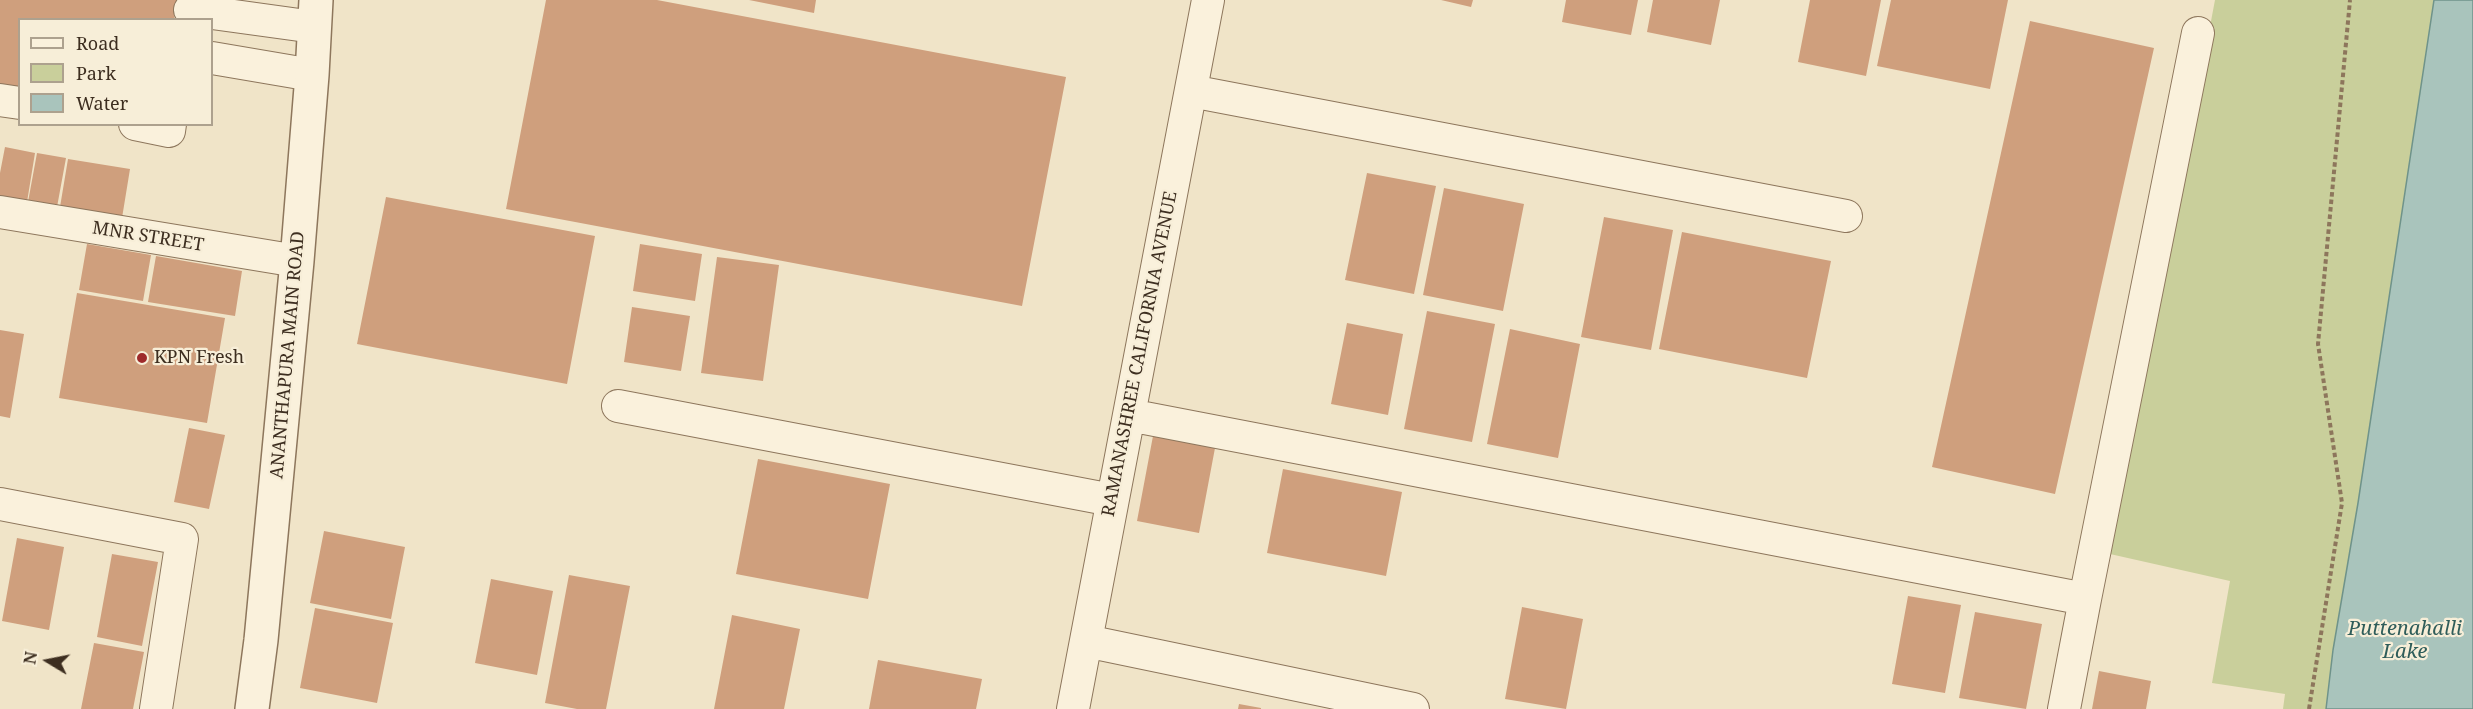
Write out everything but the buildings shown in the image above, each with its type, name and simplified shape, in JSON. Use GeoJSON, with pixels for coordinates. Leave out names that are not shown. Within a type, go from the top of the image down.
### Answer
{"type":"FeatureCollection","features":[{"type":"Feature","properties":{"kind":"street","name":"RAMANASHREE CALIFORNIA AVENUE"},"geometry":{"type":"LineString","coordinates":[[1073,709],[1208,0]]}},
{"type":"Feature","properties":{"kind":"street"},"geometry":{"type":"LineString","coordinates":[[190,10],[239,18],[315,13]]}},
{"type":"Feature","properties":{"kind":"street","name":"ANANTHAPURA MAIN ROAD"},"geometry":{"type":"LineString","coordinates":[[252,709],[261,640],[297,261],[315,13]]}},
{"type":"Feature","properties":{"kind":"street"},"geometry":{"type":"LineString","coordinates":[[2064,709],[2198,33]]}},
{"type":"Feature","properties":{"kind":"street"},"geometry":{"type":"LineString","coordinates":[[221,60],[312,75]]}},
{"type":"Feature","properties":{"kind":"street"},"geometry":{"type":"LineString","coordinates":[[1191,91],[1846,216]]}},
{"type":"Feature","properties":{"kind":"street"},"geometry":{"type":"LineString","coordinates":[[0,100],[18,104]]}},
{"type":"Feature","properties":{"kind":"street"},"geometry":{"type":"LineString","coordinates":[[146,126],[169,130],[170,126]]}},
{"type":"Feature","properties":{"kind":"street","name":"MNR STREET"},"geometry":{"type":"LineString","coordinates":[[0,212],[297,261]]}},
{"type":"Feature","properties":{"kind":"street"},"geometry":{"type":"LineString","coordinates":[[618,406],[1113,500]]}},
{"type":"Feature","properties":{"kind":"street"},"geometry":{"type":"LineString","coordinates":[[1129,415],[2085,599]]}},
{"type":"Feature","properties":{"kind":"street"},"geometry":{"type":"LineString","coordinates":[[0,504],[182,539],[156,709]]}},
{"type":"Feature","properties":{"kind":"street"},"geometry":{"type":"LineString","coordinates":[[1086,641],[1413,709]]}},
{"type":"Feature","properties":{"kind":"path"},"geometry":{"type":"LineString","coordinates":[[2309,709],[2342,503],[2318,344],[2350,0]]}},
{"type":"Feature","properties":{"kind":"green space"},"geometry":{"type":"Polygon","coordinates":[[[2215,0],[2434,0],[2358,503],[2333,650],[2326,709],[2283,709],[2285,694],[2212,683],[2230,581],[2110,554],[2215,0]]]}},
{"type":"Feature","properties":{"kind":"water","name":"Puttenahalli Lake"},"geometry":{"type":"Polygon","coordinates":[[[2434,0],[2473,0],[2473,709],[2326,709],[2333,650],[2358,503],[2434,0]]]}},
{"type":"Feature","properties":{"kind":"place","name":"KPN Fresh"},"geometry":{"type":"Point","coordinates":[142,358]}}]}
